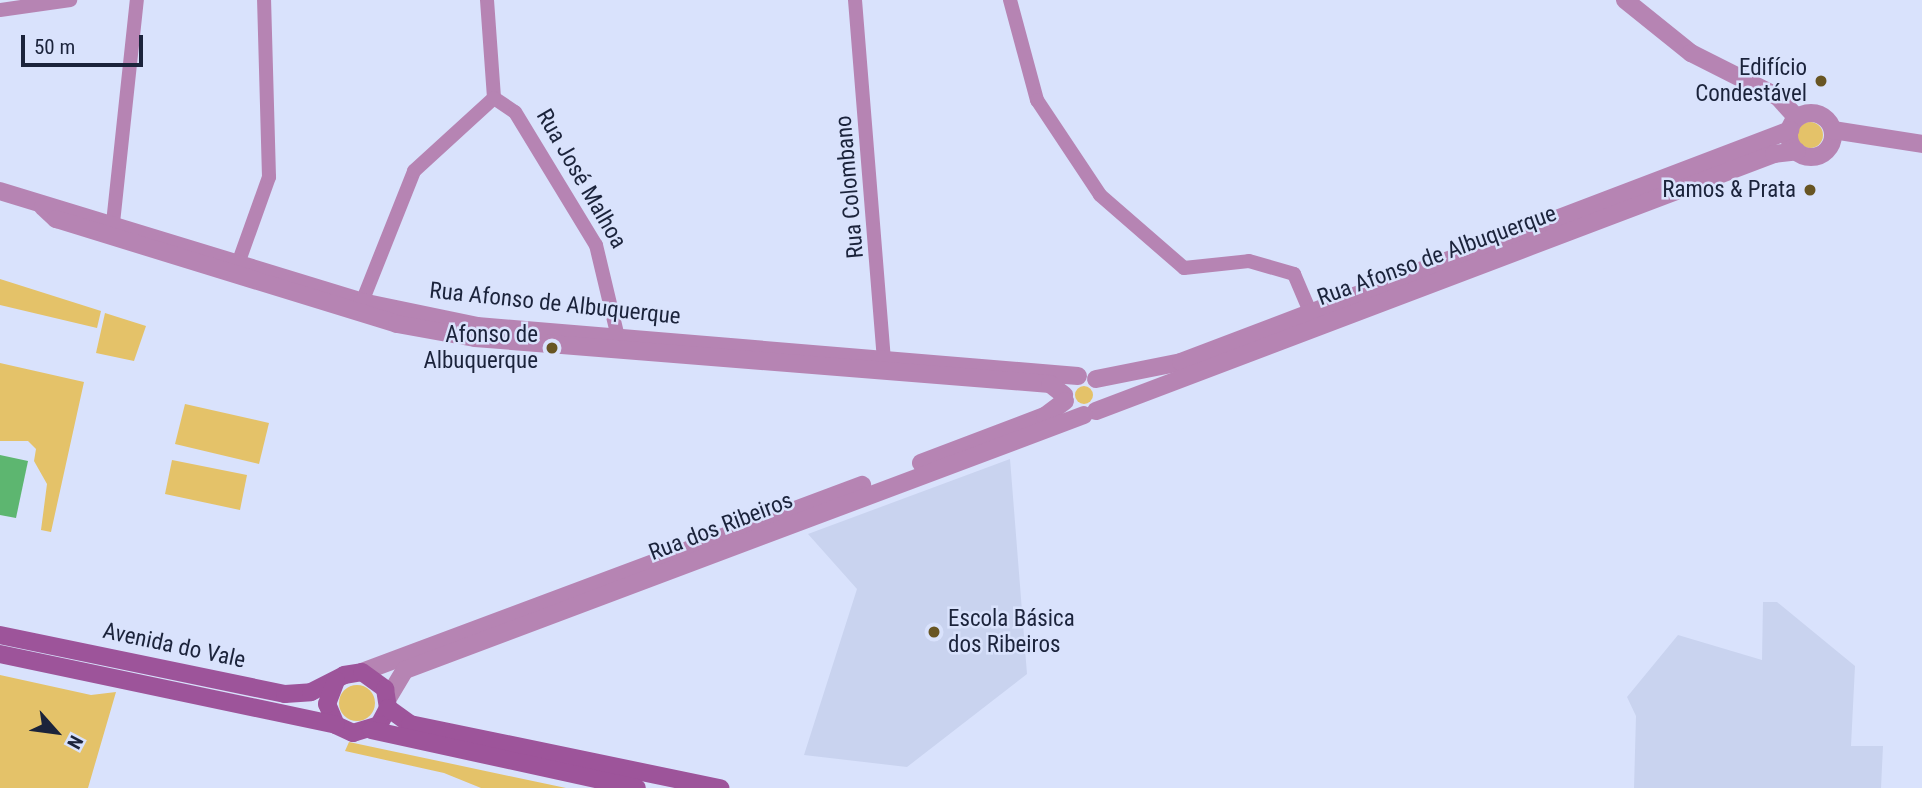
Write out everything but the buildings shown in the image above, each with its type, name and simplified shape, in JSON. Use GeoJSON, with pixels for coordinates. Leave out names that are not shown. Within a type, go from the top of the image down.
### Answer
{"type":"FeatureCollection","features":[{"type":"Feature","properties":{"kind":"main road","name":"Avenida do Vale"},"geometry":{"type":"LineString","coordinates":[[0,635],[285,694],[362,673]]}},
{"type":"Feature","properties":{"kind":"main road","name":"Avenida do Vale"},"geometry":{"type":"LineString","coordinates":[[0,654],[336,725],[353,733],[371,730],[637,788]]}},
{"type":"Feature","properties":{"kind":"main road"},"geometry":{"type":"LineString","coordinates":[[362,673],[379,681],[388,703],[410,724],[720,788]]}},
{"type":"Feature","properties":{"kind":"main road"},"geometry":{"type":"LineString","coordinates":[[336,681],[327,704],[336,725]]}},
{"type":"Feature","properties":{"kind":"main road"},"geometry":{"type":"LineString","coordinates":[[371,730],[388,703]]}},
{"type":"Feature","properties":{"kind":"street"},"geometry":{"type":"LineString","coordinates":[[0,10],[70,0]]}},
{"type":"Feature","properties":{"kind":"street"},"geometry":{"type":"LineString","coordinates":[[113,223],[137,0]]}},
{"type":"Feature","properties":{"kind":"street"},"geometry":{"type":"LineString","coordinates":[[236,270],[270,166],[264,0]]}},
{"type":"Feature","properties":{"kind":"street"},"geometry":{"type":"LineString","coordinates":[[362,302],[414,171],[494,98],[487,0]]}},
{"type":"Feature","properties":{"kind":"street","name":"Rua Colombano"},"geometry":{"type":"LineString","coordinates":[[855,0],[885,365]]}},
{"type":"Feature","properties":{"kind":"street"},"geometry":{"type":"LineString","coordinates":[[1010,0],[1037,100],[1100,195],[1184,268],[1249,261],[1294,274],[1311,314]]}},
{"type":"Feature","properties":{"kind":"street"},"geometry":{"type":"LineString","coordinates":[[1625,0],[1690,53],[1778,97],[1793,124],[1797,152],[1823,154],[1833,130]]}},
{"type":"Feature","properties":{"kind":"street","name":"Rua José Malhoa"},"geometry":{"type":"LineString","coordinates":[[494,98],[515,112],[596,244],[620,343]]}},
{"type":"Feature","properties":{"kind":"street"},"geometry":{"type":"LineString","coordinates":[[1793,124],[1819,114],[1833,130],[1922,144]]}},
{"type":"Feature","properties":{"kind":"street","name":"Rua Afonso de Albuquerque"},"geometry":{"type":"LineString","coordinates":[[43,207],[56,219],[236,270],[362,302],[477,326],[620,343],[1096,379],[1181,362],[1311,314],[1793,124]]}},
{"type":"Feature","properties":{"kind":"street","name":"Rua Afonso de Albuquerque"},"geometry":{"type":"LineString","coordinates":[[885,365],[1050,384],[1065,398],[1090,413],[1774,154],[1797,152]]}},
{"type":"Feature","properties":{"kind":"street","name":"Rua Afonso de Albuquerque"},"geometry":{"type":"LineString","coordinates":[[0,191],[43,207],[113,223],[236,270],[397,324],[475,338],[620,343]]}},
{"type":"Feature","properties":{"kind":"street"},"geometry":{"type":"LineString","coordinates":[[1065,398],[1077,376]]}},
{"type":"Feature","properties":{"kind":"street"},"geometry":{"type":"LineString","coordinates":[[1090,413],[1104,395],[1096,379]]}},
{"type":"Feature","properties":{"kind":"street","name":"Rua dos Ribeiros"},"geometry":{"type":"LineString","coordinates":[[362,673],[1045,416],[1065,398]]}},
{"type":"Feature","properties":{"kind":"street","name":"Rua dos Ribeiros"},"geometry":{"type":"LineString","coordinates":[[388,703],[405,670],[1090,413]]}},
{"type":"Feature","properties":{"kind":"shaded area"},"geometry":{"type":"Polygon","coordinates":[[[1810,122],[1819,126],[1823,135],[1819,144],[1810,148],[1801,144],[1797,135],[1801,126],[1810,122]]]}},
{"type":"Feature","properties":{"kind":"shaded area"},"geometry":{"type":"Polygon","coordinates":[[[0,279],[101,311],[97,328],[0,305],[0,279]]]}},
{"type":"Feature","properties":{"kind":"shaded area"},"geometry":{"type":"Polygon","coordinates":[[[105,313],[146,326],[134,361],[96,353],[105,313]]]}},
{"type":"Feature","properties":{"kind":"shaded area"},"geometry":{"type":"Polygon","coordinates":[[[0,363],[84,382],[51,532],[41,530],[47,484],[34,461],[36,449],[28,441],[0,441],[0,363]]]}},
{"type":"Feature","properties":{"kind":"shaded area"},"geometry":{"type":"Polygon","coordinates":[[[1080,386],[1088,386],[1093,395],[1091,402],[1080,404],[1075,399],[1075,391],[1080,386]]]}},
{"type":"Feature","properties":{"kind":"shaded area"},"geometry":{"type":"Polygon","coordinates":[[[185,404],[269,423],[259,464],[175,444],[185,404]]]}},
{"type":"Feature","properties":{"kind":"shaded area"},"geometry":{"type":"Polygon","coordinates":[[[0,455],[28,461],[16,518],[0,515],[0,455]]]}},
{"type":"Feature","properties":{"kind":"shaded area","name":"Escola Básica dos Ribeiros"},"geometry":{"type":"Polygon","coordinates":[[[1010,459],[1027,674],[907,767],[804,755],[857,589],[808,534],[1010,459]]]}},
{"type":"Feature","properties":{"kind":"shaded area"},"geometry":{"type":"Polygon","coordinates":[[[172,460],[247,475],[240,510],[165,494],[172,460]]]}},
{"type":"Feature","properties":{"kind":"shaded area"},"geometry":{"type":"Polygon","coordinates":[[[1763,602],[1777,602],[1855,666],[1851,746],[1883,746],[1881,788],[1634,788],[1636,716],[1627,697],[1678,635],[1762,660],[1763,602]]]}},
{"type":"Feature","properties":{"kind":"shaded area"},"geometry":{"type":"Polygon","coordinates":[[[0,675],[91,695],[116,692],[88,788],[0,788],[0,675]]]}},
{"type":"Feature","properties":{"kind":"shaded area"},"geometry":{"type":"Polygon","coordinates":[[[357,685],[369,691],[375,703],[369,715],[357,721],[345,715],[339,703],[345,691],[357,685]]]}},
{"type":"Feature","properties":{"kind":"shaded area"},"geometry":{"type":"Polygon","coordinates":[[[349,742],[566,788],[481,788],[444,773],[345,751],[349,742]]]}},
{"type":"Feature","properties":{"kind":"place","name":"Edifício Condestável"},"geometry":{"type":"Point","coordinates":[1821,81]}},
{"type":"Feature","properties":{"kind":"place","name":"Ramos & Prata"},"geometry":{"type":"Point","coordinates":[1810,190]}},
{"type":"Feature","properties":{"kind":"place","name":"Afonso de Albuquerque"},"geometry":{"type":"Point","coordinates":[552,348]}},
{"type":"Feature","properties":{"kind":"place","name":"Escola Básica dos Ribeiros"},"geometry":{"type":"Point","coordinates":[934,632]}}]}
